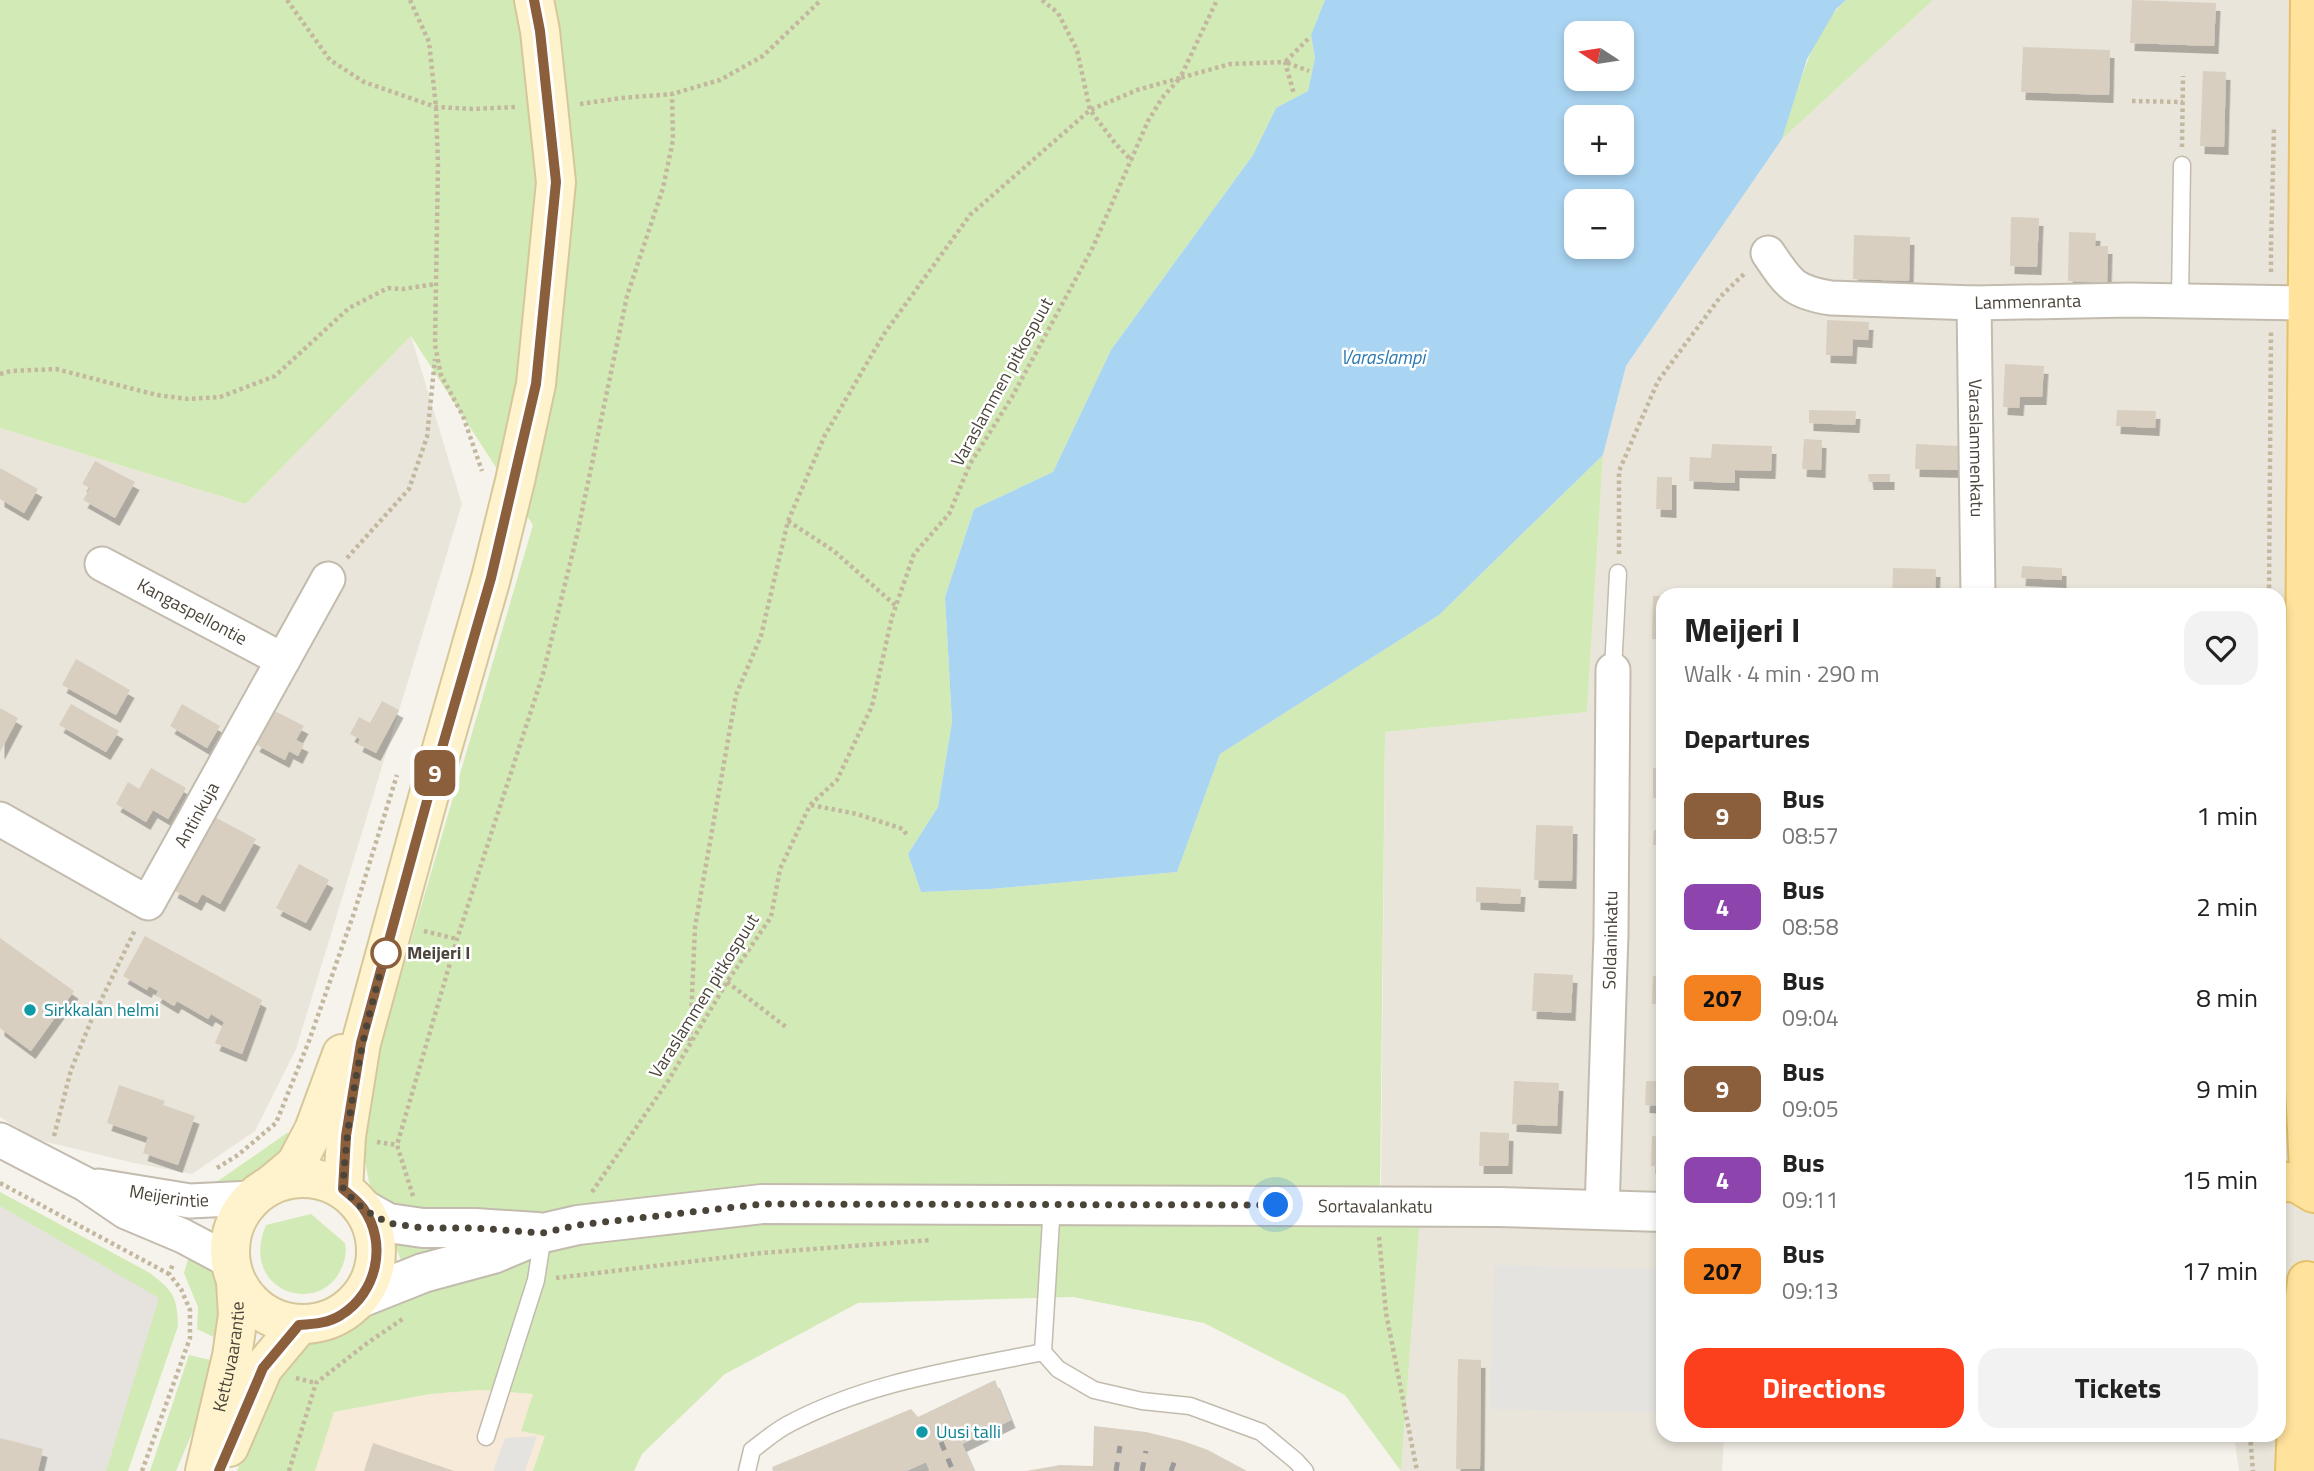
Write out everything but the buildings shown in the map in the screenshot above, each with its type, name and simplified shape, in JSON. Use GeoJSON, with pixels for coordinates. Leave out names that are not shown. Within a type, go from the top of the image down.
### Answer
{"type":"FeatureCollection","features":[{"type":"Feature","properties":{"kind":"main road"},"geometry":{"type":"LineString","coordinates":[[261,1192],[298,1178],[325,1181],[353,1199],[374,1230],[377,1252],[373,1277],[360,1298],[341,1315],[320,1324],[299,1325],[271,1318],[248,1300],[233,1271],[231,1239],[237,1218],[261,1192],[296,1164],[314,1130],[348,1039],[416,775],[491,578],[536,384],[556,182],[540,31],[534,0]]}},
{"type":"Feature","properties":{"kind":"main road"},"geometry":{"type":"LineString","coordinates":[[2301,1187],[2298,947],[2305,679],[2289,302],[2311,0]]}},
{"type":"Feature","properties":{"kind":"main road"},"geometry":{"type":"LineString","coordinates":[[353,1199],[346,1136],[361,1043],[416,775]]}},
{"type":"Feature","properties":{"kind":"main road"},"geometry":{"type":"LineString","coordinates":[[2286,1029],[2298,947]]}},
{"type":"Feature","properties":{"kind":"main road","name":"Kettuvaarantie"},"geometry":{"type":"LineString","coordinates":[[205,1471],[233,1356],[238,1315],[233,1271]]}},
{"type":"Feature","properties":{"kind":"main road"},"geometry":{"type":"LineString","coordinates":[[2295,1471],[2301,1333],[2300,1282]]}},
{"type":"Feature","properties":{"kind":"main road","name":"Kettuvaarantie"},"geometry":{"type":"LineString","coordinates":[[219,1471],[263,1368],[299,1325]]}},
{"type":"Feature","properties":{"kind":"main road"},"geometry":{"type":"LineString","coordinates":[[2285,1442],[2288,1471]]}},
{"type":"Feature","properties":{"kind":"street","name":"Lammenranta"},"geometry":{"type":"LineString","coordinates":[[1768,253],[1796,289],[1831,298],[1974,303],[2180,300],[2289,302]]}},
{"type":"Feature","properties":{"kind":"street","name":"Varaslammenkatu"},"geometry":{"type":"LineString","coordinates":[[1974,303],[1978,588]]}},
{"type":"Feature","properties":{"kind":"street","name":"Kangaspellontie"},"geometry":{"type":"LineString","coordinates":[[102,564],[283,660]]}},
{"type":"Feature","properties":{"kind":"street","name":"Antinkuja"},"geometry":{"type":"LineString","coordinates":[[148,903],[328,579]]}},
{"type":"Feature","properties":{"kind":"street","name":"Soldaninkatu"},"geometry":{"type":"LineString","coordinates":[[1602,1211],[1611,934],[1613,670]]}},
{"type":"Feature","properties":{"kind":"street"},"geometry":{"type":"LineString","coordinates":[[0,819],[148,903]]}},
{"type":"Feature","properties":{"kind":"street","name":"Meijerintie"},"geometry":{"type":"LineString","coordinates":[[0,1140],[85,1184],[126,1212],[183,1236],[233,1271]]}},
{"type":"Feature","properties":{"kind":"street","name":"Meijerintie"},"geometry":{"type":"LineString","coordinates":[[85,1184],[190,1201],[261,1192]]}},
{"type":"Feature","properties":{"kind":"street","name":"Sortavalankatu"},"geometry":{"type":"LineString","coordinates":[[353,1199],[388,1223],[423,1228],[475,1228],[543,1233]]}},
{"type":"Feature","properties":{"kind":"street","name":"Sortavalankatu"},"geometry":{"type":"LineString","coordinates":[[360,1298],[423,1273],[493,1254],[543,1233],[578,1225],[762,1204],[1499,1207],[1656,1212]]}},
{"type":"Feature","properties":{"kind":"lane"},"geometry":{"type":"LineString","coordinates":[[2180,300],[2182,166]]}},
{"type":"Feature","properties":{"kind":"lane"},"geometry":{"type":"LineString","coordinates":[[1613,670],[1618,573]]}},
{"type":"Feature","properties":{"kind":"lane"},"geometry":{"type":"LineString","coordinates":[[1052,1204],[1043,1352],[1058,1369],[1094,1390],[1142,1401],[1190,1406],[1261,1432],[1305,1471]]}},
{"type":"Feature","properties":{"kind":"lane"},"geometry":{"type":"LineString","coordinates":[[486,1437],[536,1280],[543,1233]]}},
{"type":"Feature","properties":{"kind":"lane"},"geometry":{"type":"LineString","coordinates":[[747,1471],[752,1450],[786,1425],[875,1388],[943,1370],[1043,1352]]}},
{"type":"Feature","properties":{"kind":"path"},"geometry":{"type":"LineString","coordinates":[[287,0],[330,60],[364,82],[436,107],[516,107]]}},
{"type":"Feature","properties":{"kind":"path"},"geometry":{"type":"LineString","coordinates":[[328,579],[409,489],[428,437],[435,372],[438,164],[436,107],[429,42],[410,0]]}},
{"type":"Feature","properties":{"kind":"path"},"geometry":{"type":"LineString","coordinates":[[580,105],[672,94],[720,80],[763,56],[821,0]]}},
{"type":"Feature","properties":{"kind":"path"},"geometry":{"type":"LineString","coordinates":[[1042,0],[1058,13],[1077,50],[1090,110],[1132,161]]}},
{"type":"Feature","properties":{"kind":"path","name":"Varaslammen pitkospuut"},"geometry":{"type":"LineString","coordinates":[[594,1188],[667,1081],[726,982],[771,917],[780,869],[810,805],[837,780],[872,706],[896,606],[914,555],[950,514],[970,464],[1012,397],[1093,247],[1148,121],[1162,98],[1180,78],[1217,0]]}},
{"type":"Feature","properties":{"kind":"path"},"geometry":{"type":"LineString","coordinates":[[1285,62],[1308,39]]}},
{"type":"Feature","properties":{"kind":"path"},"geometry":{"type":"LineString","coordinates":[[1285,62],[1294,94]]}},
{"type":"Feature","properties":{"kind":"path"},"geometry":{"type":"LineString","coordinates":[[690,1044],[695,927],[736,695],[761,636],[789,521],[825,435],[884,334],[970,215],[1090,110],[1137,90],[1230,64],[1285,62],[1309,71]]}},
{"type":"Feature","properties":{"kind":"path"},"geometry":{"type":"LineString","coordinates":[[2182,166],[2183,76]]}},
{"type":"Feature","properties":{"kind":"path"},"geometry":{"type":"LineString","coordinates":[[423,1228],[397,1145],[457,939],[543,674],[577,535],[627,296],[663,188],[673,140],[672,94]]}},
{"type":"Feature","properties":{"kind":"path"},"geometry":{"type":"LineString","coordinates":[[2132,101],[2183,102]]}},
{"type":"Feature","properties":{"kind":"path"},"geometry":{"type":"LineString","coordinates":[[2272,163],[2274,117]]}},
{"type":"Feature","properties":{"kind":"path"},"geometry":{"type":"LineString","coordinates":[[2269,588],[2289,302],[2271,245]]}},
{"type":"Feature","properties":{"kind":"path"},"geometry":{"type":"LineString","coordinates":[[1618,573],[1619,471],[1658,381],[1721,296],[1768,253]]}},
{"type":"Feature","properties":{"kind":"path"},"geometry":{"type":"LineString","coordinates":[[0,374],[56,369],[157,395],[188,399],[220,397],[275,376],[348,308],[388,288],[403,289],[436,284]]}},
{"type":"Feature","properties":{"kind":"path"},"geometry":{"type":"LineString","coordinates":[[435,345],[440,375],[463,416],[483,474]]}},
{"type":"Feature","properties":{"kind":"path"},"geometry":{"type":"LineString","coordinates":[[789,521],[834,551],[896,606]]}},
{"type":"Feature","properties":{"kind":"path"},"geometry":{"type":"LineString","coordinates":[[190,1201],[198,1180],[238,1155],[275,1123],[309,1041],[354,914],[416,775]]}},
{"type":"Feature","properties":{"kind":"path"},"geometry":{"type":"LineString","coordinates":[[810,805],[857,814],[903,829],[908,837]]}},
{"type":"Feature","properties":{"kind":"path"},"geometry":{"type":"LineString","coordinates":[[62,1146],[53,1138],[71,1070],[91,1021],[148,903]]}},
{"type":"Feature","properties":{"kind":"path"},"geometry":{"type":"LineString","coordinates":[[417,929],[457,939]]}},
{"type":"Feature","properties":{"kind":"path"},"geometry":{"type":"LineString","coordinates":[[726,982],[786,1027]]}},
{"type":"Feature","properties":{"kind":"path"},"geometry":{"type":"LineString","coordinates":[[0,1183],[169,1274],[181,1289],[190,1310],[190,1339],[142,1471]]}},
{"type":"Feature","properties":{"kind":"path"},"geometry":{"type":"LineString","coordinates":[[1379,1232],[1386,1313],[1417,1471]]}},
{"type":"Feature","properties":{"kind":"path"},"geometry":{"type":"LineString","coordinates":[[169,1274],[183,1236]]}},
{"type":"Feature","properties":{"kind":"path"},"geometry":{"type":"LineString","coordinates":[[289,1471],[316,1384],[405,1317]]}},
{"type":"Feature","properties":{"kind":"path"},"geometry":{"type":"LineString","coordinates":[[2251,1442],[2253,1471]]}},
{"type":"Feature","properties":{"kind":"shaded area"},"geometry":{"type":"Polygon","coordinates":[[[1933,0],[2314,0],[2314,1471],[2239,1471],[2235,1442],[2286,1442],[2286,588],[1656,588],[1656,1442],[1724,1442],[1722,1471],[1401,1471],[1420,1218],[1381,1190],[1385,732],[1587,712],[1603,455],[1626,366],[1782,139],[1933,0]]]}},
{"type":"Feature","properties":{"kind":"shaded area"},"geometry":{"type":"Polygon","coordinates":[[[411,336],[462,504],[296,1049],[255,1131],[192,1174],[34,1139],[0,1117],[0,428],[246,504],[411,336]]]}},
{"type":"Feature","properties":{"kind":"shaded area"},"geometry":{"type":"Polygon","coordinates":[[[0,1206],[160,1298],[106,1471],[0,1471],[0,1206]]]}},
{"type":"Feature","properties":{"kind":"shaded area"},"geometry":{"type":"Polygon","coordinates":[[[1494,1265],[1656,1269],[1656,1413],[1490,1409],[1494,1265]]]}},
{"type":"Feature","properties":{"kind":"shaded area"},"geometry":{"type":"Polygon","coordinates":[[[480,1390],[533,1394],[546,1436],[533,1471],[315,1471],[334,1412],[430,1394],[480,1390]]]}},
{"type":"Feature","properties":{"kind":"shaded area"},"geometry":{"type":"Polygon","coordinates":[[[537,1436],[525,1471],[493,1471],[505,1438],[537,1436]]]}},
{"type":"Feature","properties":{"kind":"green space"},"geometry":{"type":"Polygon","coordinates":[[[0,0],[1325,0],[1311,35],[1315,58],[1308,91],[1276,108],[1253,155],[1111,350],[1053,472],[974,509],[945,597],[952,722],[938,807],[908,854],[921,892],[990,889],[1177,872],[1220,754],[1439,615],[1603,455],[1587,712],[1385,732],[1380,1189],[1420,1218],[1401,1471],[1345,1395],[1204,1323],[1073,1297],[858,1303],[725,1374],[642,1454],[634,1471],[533,1471],[545,1436],[521,1431],[533,1394],[480,1390],[430,1394],[334,1412],[315,1471],[237,1471],[270,1382],[297,1345],[347,1326],[413,1289],[369,1182],[361,1123],[382,1040],[533,525],[411,336],[246,504],[0,428],[0,0]]]}},
{"type":"Feature","properties":{"kind":"green space"},"geometry":{"type":"Polygon","coordinates":[[[1846,0],[1933,0],[1782,139],[1814,46],[1823,28],[1846,0]]]}},
{"type":"Feature","properties":{"kind":"green space"},"geometry":{"type":"Polygon","coordinates":[[[287,1133],[299,1137],[276,1163],[253,1177],[208,1188],[287,1133]]]}},
{"type":"Feature","properties":{"kind":"green space"},"geometry":{"type":"Polygon","coordinates":[[[0,1192],[150,1273],[173,1295],[178,1326],[128,1471],[106,1471],[159,1298],[0,1206],[0,1192]]]}},
{"type":"Feature","properties":{"kind":"green space"},"geometry":{"type":"Polygon","coordinates":[[[311,1214],[345,1243],[346,1250],[341,1269],[331,1284],[316,1292],[301,1294],[285,1290],[272,1281],[263,1267],[260,1248],[266,1225],[311,1214]]]}},
{"type":"Feature","properties":{"kind":"green space"},"geometry":{"type":"Polygon","coordinates":[[[190,1253],[203,1262],[217,1280],[221,1301],[220,1340],[197,1329],[198,1307],[184,1273],[190,1253]]]}},
{"type":"Feature","properties":{"kind":"green space"},"geometry":{"type":"Polygon","coordinates":[[[189,1355],[219,1362],[176,1471],[150,1471],[189,1355]]]}},
{"type":"Feature","properties":{"kind":"water","name":"Varaslampi"},"geometry":{"type":"Polygon","coordinates":[[[1325,0],[1846,0],[1836,9],[1807,59],[1782,139],[1626,366],[1603,455],[1439,615],[1220,754],[1177,872],[990,889],[921,892],[908,854],[938,807],[952,722],[945,597],[974,509],[1053,472],[1111,350],[1253,155],[1276,108],[1308,91],[1315,58],[1311,35],[1325,0]]]}},
{"type":"Feature","properties":{"kind":"railway"},"geometry":{"type":"LineString","coordinates":[[941,1442],[953,1471]]}},
{"type":"Feature","properties":{"kind":"railway"},"geometry":{"type":"LineString","coordinates":[[1116,1471],[1120,1446]]}},
{"type":"Feature","properties":{"kind":"railway"},"geometry":{"type":"LineString","coordinates":[[1142,1471],[1146,1451]]}},
{"type":"Feature","properties":{"kind":"railway"},"geometry":{"type":"LineString","coordinates":[[1171,1471],[1175,1460]]}},
{"type":"Feature","properties":{"kind":"bus line","name":"9"},"geometry":{"type":"LineString","coordinates":[[219,1471],[263,1368],[299,1325],[320,1324],[341,1315],[360,1298],[373,1277],[377,1252],[374,1230],[363,1209],[343,1189],[346,1136],[361,1043],[491,578],[536,384],[556,182],[546,79],[534,0]]}},
{"type":"Feature","properties":{"kind":"place","name":"Meijeri I"},"geometry":{"type":"Point","coordinates":[386,953]}},
{"type":"Feature","properties":{"kind":"place","name":"Sirkkalan helmi"},"geometry":{"type":"Point","coordinates":[30,1010]}},
{"type":"Feature","properties":{"kind":"place","name":"Uusi talli"},"geometry":{"type":"Point","coordinates":[922,1432]}},
{"type":"Feature","properties":{"kind":"route"},"geometry":{"type":"LineString","coordinates":[[386,953],[361,1043],[346,1136],[343,1189],[363,1209],[388,1223],[423,1228],[475,1228],[543,1233],[578,1225],[762,1204],[1276,1205]]}}]}
